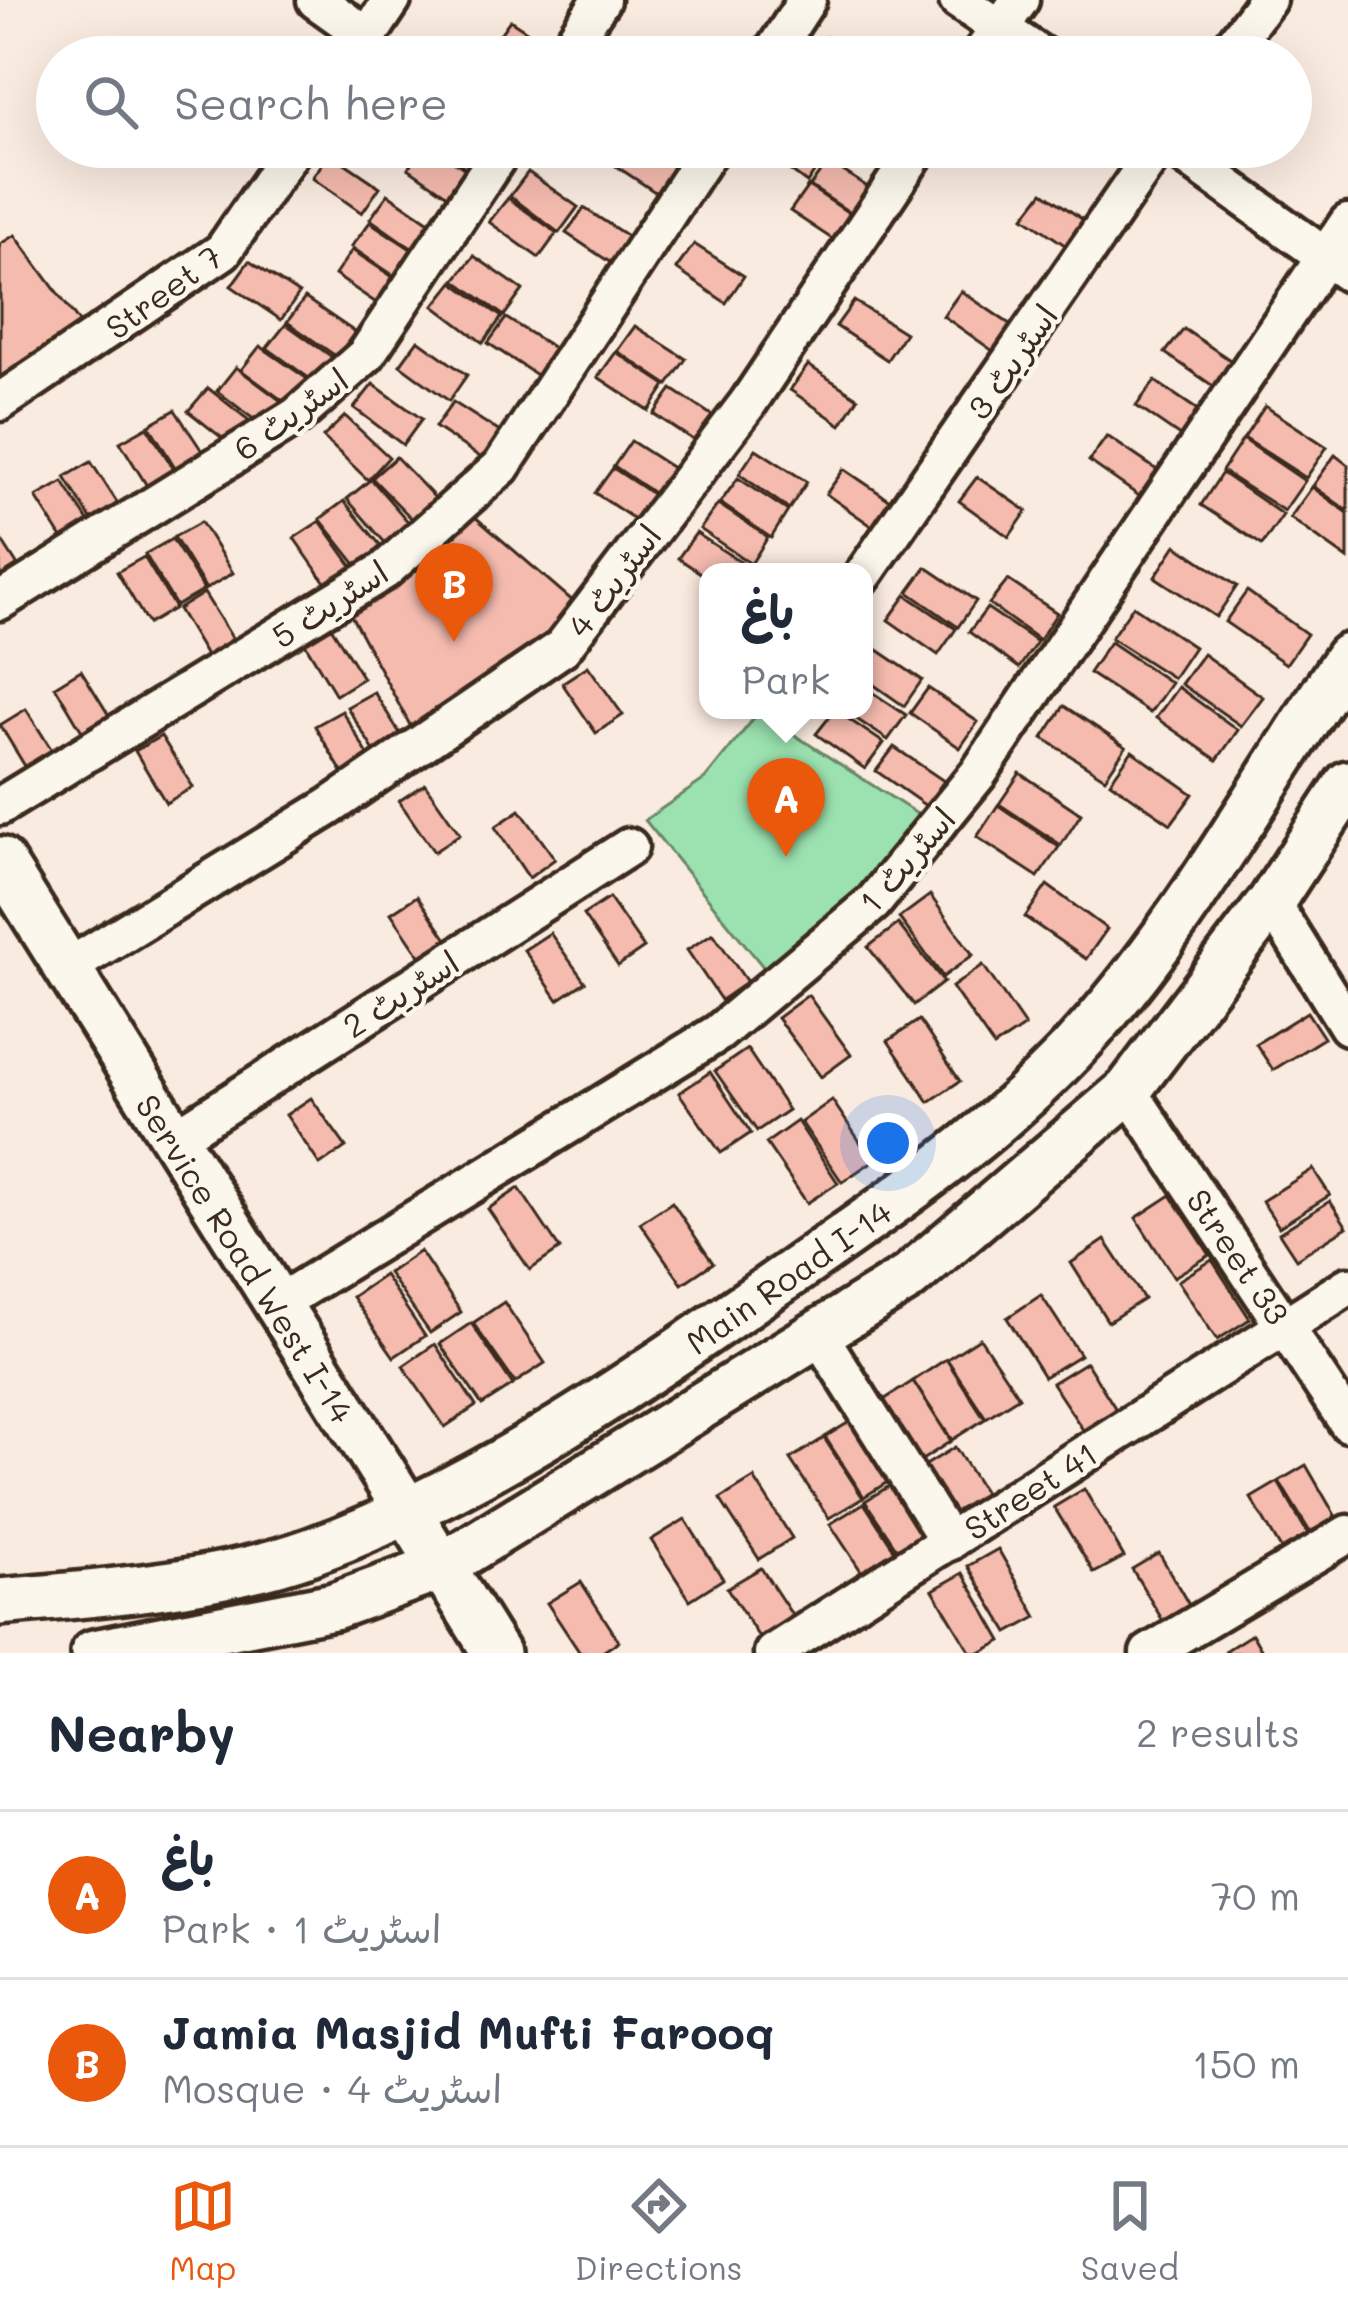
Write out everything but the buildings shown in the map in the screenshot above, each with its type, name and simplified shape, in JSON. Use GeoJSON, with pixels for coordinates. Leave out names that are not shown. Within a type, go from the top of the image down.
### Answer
{"type":"FeatureCollection","features":[{"type":"Feature","properties":{"kind":"main road","name":"Main Road I-14"},"geometry":{"type":"LineString","coordinates":[[0,1601],[140,1589],[308,1553],[405,1514],[644,1376],[921,1184],[1072,1049],[1189,901],[1348,658]]}},
{"type":"Feature","properties":{"kind":"main road","name":"Main Road I-14"},"geometry":{"type":"LineString","coordinates":[[94,1653],[334,1606],[439,1568],[908,1278],[1128,1090],[1270,902],[1348,784]]}},
{"type":"Feature","properties":{"kind":"main road","name":"Service Road West I-14"},"geometry":{"type":"LineString","coordinates":[[0,860],[496,1653]]}},
{"type":"Feature","properties":{"kind":"street"},"geometry":{"type":"LineString","coordinates":[[316,0],[350,36]]}},
{"type":"Feature","properties":{"kind":"street"},"geometry":{"type":"LineString","coordinates":[[368,36],[392,0]]}},
{"type":"Feature","properties":{"kind":"street"},"geometry":{"type":"LineString","coordinates":[[577,36],[601,0]]}},
{"type":"Feature","properties":{"kind":"street"},"geometry":{"type":"LineString","coordinates":[[784,36],[807,0]]}},
{"type":"Feature","properties":{"kind":"street"},"geometry":{"type":"LineString","coordinates":[[958,0],[999,28]]}},
{"type":"Feature","properties":{"kind":"street"},"geometry":{"type":"LineString","coordinates":[[1240,36],[1267,0]]}},
{"type":"Feature","properties":{"kind":"street","name":"Street 7"},"geometry":{"type":"LineString","coordinates":[[0,402],[224,251],[279,168]]}},
{"type":"Feature","properties":{"kind":"street","name":"اسٹریٹ 6"},"geometry":{"type":"LineString","coordinates":[[0,601],[297,416],[366,355],[490,168]]}},
{"type":"Feature","properties":{"kind":"street","name":"اسٹریٹ 5"},"geometry":{"type":"LineString","coordinates":[[0,806],[384,571],[501,467],[697,168]]}},
{"type":"Feature","properties":{"kind":"street","name":"اسٹریٹ 4"},"geometry":{"type":"LineString","coordinates":[[67,968],[329,807],[562,648],[748,403],[905,168]]}},
{"type":"Feature","properties":{"kind":"street","name":"اسٹریٹ 3"},"geometry":{"type":"LineString","coordinates":[[872,563],[1144,168]]}},
{"type":"Feature","properties":{"kind":"street"},"geometry":{"type":"LineString","coordinates":[[1202,168],[1336,264]]}},
{"type":"Feature","properties":{"kind":"street","name":"اسٹریٹ 1"},"geometry":{"type":"LineString","coordinates":[[277,1304],[718,1033],[873,903],[978,774],[1336,264],[1348,223]]}},
{"type":"Feature","properties":{"kind":"street","name":"اسٹریٹ 2"},"geometry":{"type":"LineString","coordinates":[[172,1140],[628,847]]}},
{"type":"Feature","properties":{"kind":"street"},"geometry":{"type":"LineString","coordinates":[[1270,902],[1348,1026]]}},
{"type":"Feature","properties":{"kind":"street","name":"Street 33"},"geometry":{"type":"LineString","coordinates":[[1128,1090],[1348,1423]]}},
{"type":"Feature","properties":{"kind":"street","name":"Street 41"},"geometry":{"type":"LineString","coordinates":[[773,1653],[1348,1286]]}},
{"type":"Feature","properties":{"kind":"street"},"geometry":{"type":"LineString","coordinates":[[819,1335],[950,1542]]}},
{"type":"Feature","properties":{"kind":"street"},"geometry":{"type":"LineString","coordinates":[[1149,1653],[1348,1534]]}},
{"type":"Feature","properties":{"kind":"green space"},"geometry":{"type":"Polygon","coordinates":[[[753,719],[770,719],[928,821],[865,894],[768,973],[645,820],[705,779],[753,719]]]}},
{"type":"Feature","properties":{"kind":"place","name":"Jamia Masjid Mufti Farooq"},"geometry":{"type":"Point","coordinates":[454,642]}},
{"type":"Feature","properties":{"kind":"place","name":"باغ"},"geometry":{"type":"Point","coordinates":[786,857]}}]}
